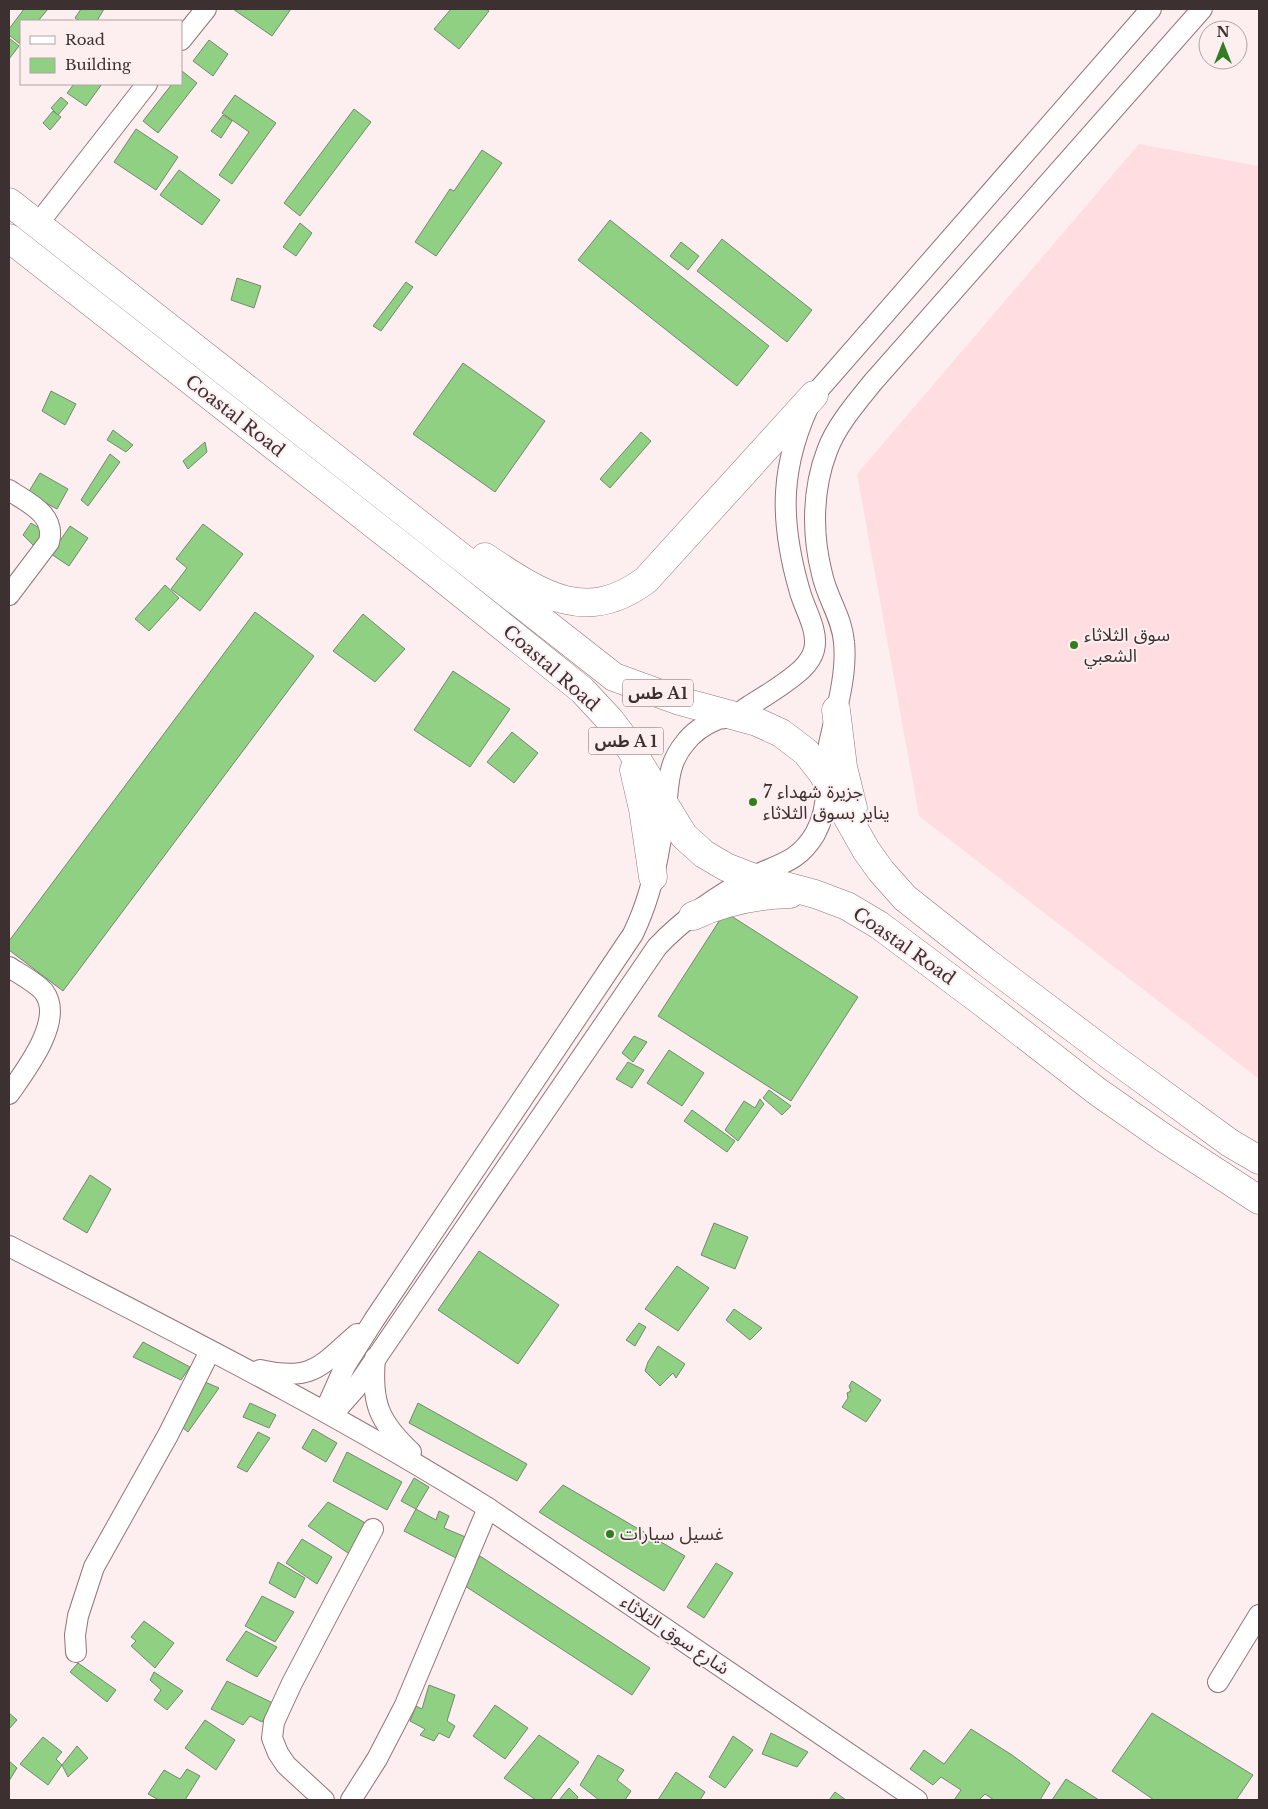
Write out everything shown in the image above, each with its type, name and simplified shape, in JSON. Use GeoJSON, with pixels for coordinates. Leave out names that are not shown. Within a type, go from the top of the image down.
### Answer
{"type":"FeatureCollection","features":[{"type":"Feature","properties":{"kind":"highway","name":"Coastal Road"},"geometry":{"type":"LineString","coordinates":[[9,202],[614,677],[680,701],[757,722],[781,733],[806,752],[823,774],[880,871],[905,898],[1112,1058],[1222,1137],[1259,1160]]}},
{"type":"Feature","properties":{"kind":"highway","name":"Coastal Road"},"geometry":{"type":"LineString","coordinates":[[9,238],[582,690],[610,720],[625,740],[684,836],[704,854],[726,867],[752,877],[815,894],[847,906],[879,925],[1098,1092],[1259,1200]]}},
{"type":"Feature","properties":{"kind":"highway"},"geometry":{"type":"LineString","coordinates":[[402,511],[439,529],[554,598],[581,603],[609,600],[622,596],[646,580],[814,395]]}},
{"type":"Feature","properties":{"kind":"highway"},"geometry":{"type":"LineString","coordinates":[[836,710],[843,767],[866,850]]}},
{"type":"Feature","properties":{"kind":"highway"},"geometry":{"type":"LineString","coordinates":[[625,740],[643,809],[653,877]]}},
{"type":"Feature","properties":{"kind":"highway"},"geometry":{"type":"LineString","coordinates":[[693,916],[716,905],[757,896],[815,894]]}},
{"type":"Feature","properties":{"kind":"street"},"geometry":{"type":"LineString","coordinates":[[182,39],[206,9]]}},
{"type":"Feature","properties":{"kind":"street"},"geometry":{"type":"LineString","coordinates":[[328,1412],[345,1366],[374,1320],[633,934],[648,900],[666,806],[668,781],[671,767],[677,754],[685,742],[706,724],[734,716],[767,695],[801,670],[811,657],[814,650],[814,633],[800,593],[788,545],[785,505],[786,485],[793,446],[802,420],[814,395],[1151,9]]}},
{"type":"Feature","properties":{"kind":"street"},"geometry":{"type":"LineString","coordinates":[[328,1412],[348,1398],[657,947],[674,929],[725,892],[793,858],[805,848],[814,835],[825,805],[826,789],[823,774],[844,669],[844,641],[836,610],[822,577],[818,558],[815,520],[818,485],[827,450],[849,414],[873,382],[1202,9]]}},
{"type":"Feature","properties":{"kind":"street"},"geometry":{"type":"LineString","coordinates":[[38,225],[147,85]]}},
{"type":"Feature","properties":{"kind":"street"},"geometry":{"type":"LineString","coordinates":[[9,490],[45,515],[50,525],[51,533],[49,542],[9,595]]}},
{"type":"Feature","properties":{"kind":"street"},"geometry":{"type":"LineString","coordinates":[[9,967],[44,992],[49,1005],[49,1024],[41,1044],[9,1094]]}},
{"type":"Feature","properties":{"kind":"street"},"geometry":{"type":"LineString","coordinates":[[9,1246],[210,1351],[239,1364],[328,1412],[432,1473]]}},
{"type":"Feature","properties":{"kind":"street"},"geometry":{"type":"LineString","coordinates":[[239,1364],[278,1374],[304,1373],[328,1361],[374,1320]]}},
{"type":"Feature","properties":{"kind":"street"},"geometry":{"type":"LineString","coordinates":[[76,1652],[75,1635],[78,1616],[94,1567],[168,1435],[210,1351]]}},
{"type":"Feature","properties":{"kind":"street"},"geometry":{"type":"LineString","coordinates":[[375,1357],[374,1387],[380,1414],[399,1441],[432,1473]]}},
{"type":"Feature","properties":{"kind":"street","name":"شارع سوق الثلاثاء"},"geometry":{"type":"LineString","coordinates":[[432,1473],[488,1508],[917,1800]]}},
{"type":"Feature","properties":{"kind":"street"},"geometry":{"type":"LineString","coordinates":[[351,1800],[378,1758],[405,1705],[488,1508]]}},
{"type":"Feature","properties":{"kind":"street"},"geometry":{"type":"LineString","coordinates":[[324,1800],[286,1765],[272,1738],[274,1722],[373,1529]]}},
{"type":"Feature","properties":{"kind":"street"},"geometry":{"type":"LineString","coordinates":[[1218,1682],[1259,1615]]}},
{"type":"Feature","properties":{"kind":"shaded area","name":"سوق الثلاثاء الشعبي"},"geometry":{"type":"Polygon","coordinates":[[[1139,144],[1259,166],[1259,1079],[919,816],[857,474],[1139,144]]]}},
{"type":"Feature","properties":{"kind":"building"},"geometry":{"type":"Polygon","coordinates":[[[24,9],[48,9],[39,20],[20,20],[20,44],[9,35],[9,29],[24,9]]]}},
{"type":"Feature","properties":{"kind":"building"},"geometry":{"type":"Polygon","coordinates":[[[81,9],[104,9],[98,20],[78,20],[75,18],[81,9]]]}},
{"type":"Feature","properties":{"kind":"building"},"geometry":{"type":"Polygon","coordinates":[[[233,9],[291,9],[272,36],[233,9]]]}},
{"type":"Feature","properties":{"kind":"building"},"geometry":{"type":"Polygon","coordinates":[[[451,9],[486,9],[489,11],[459,49],[434,29],[451,9]]]}},
{"type":"Feature","properties":{"kind":"building"},"geometry":{"type":"Polygon","coordinates":[[[9,38],[19,46],[9,59],[9,38]]]}},
{"type":"Feature","properties":{"kind":"building"},"geometry":{"type":"Polygon","coordinates":[[[209,40],[228,54],[213,76],[193,61],[209,40]]]}},
{"type":"Feature","properties":{"kind":"building"},"geometry":{"type":"Polygon","coordinates":[[[182,71],[197,83],[158,133],[143,121],[171,85],[182,85],[182,71]]]}},
{"type":"Feature","properties":{"kind":"building"},"geometry":{"type":"Polygon","coordinates":[[[73,85],[101,85],[86,106],[67,93],[73,85]]]}},
{"type":"Feature","properties":{"kind":"building"},"geometry":{"type":"Polygon","coordinates":[[[235,95],[276,123],[232,184],[219,175],[249,132],[222,113],[235,95]]]}},
{"type":"Feature","properties":{"kind":"building"},"geometry":{"type":"Polygon","coordinates":[[[61,97],[68,103],[58,115],[51,108],[61,97]]]}},
{"type":"Feature","properties":{"kind":"building"},"geometry":{"type":"Polygon","coordinates":[[[354,109],[371,122],[300,216],[284,203],[354,109]]]}},
{"type":"Feature","properties":{"kind":"building"},"geometry":{"type":"Polygon","coordinates":[[[53,111],[61,117],[50,130],[43,123],[53,111]]]}},
{"type":"Feature","properties":{"kind":"building"},"geometry":{"type":"Polygon","coordinates":[[[223,115],[232,121],[221,138],[211,131],[223,115]]]}},
{"type":"Feature","properties":{"kind":"building"},"geometry":{"type":"Polygon","coordinates":[[[136,129],[178,157],[156,190],[114,162],[136,129]]]}},
{"type":"Feature","properties":{"kind":"building"},"geometry":{"type":"Polygon","coordinates":[[[482,150],[502,163],[436,256],[415,242],[450,189],[454,191],[482,150]]]}},
{"type":"Feature","properties":{"kind":"building"},"geometry":{"type":"Polygon","coordinates":[[[179,170],[220,200],[202,225],[160,195],[179,170]]]}},
{"type":"Feature","properties":{"kind":"building"},"geometry":{"type":"Polygon","coordinates":[[[610,220],[769,346],[737,386],[578,260],[610,220]]]}},
{"type":"Feature","properties":{"kind":"building"},"geometry":{"type":"Polygon","coordinates":[[[300,223],[312,233],[296,256],[283,247],[300,223]]]}},
{"type":"Feature","properties":{"kind":"building"},"geometry":{"type":"Polygon","coordinates":[[[722,239],[812,310],[787,342],[697,271],[722,239]]]}},
{"type":"Feature","properties":{"kind":"building"},"geometry":{"type":"Polygon","coordinates":[[[681,242],[699,256],[688,270],[670,256],[681,242]]]}},
{"type":"Feature","properties":{"kind":"building"},"geometry":{"type":"Polygon","coordinates":[[[237,278],[261,286],[254,308],[231,300],[237,278]]]}},
{"type":"Feature","properties":{"kind":"building"},"geometry":{"type":"Polygon","coordinates":[[[406,282],[413,287],[381,331],[373,326],[406,282]]]}},
{"type":"Feature","properties":{"kind":"building"},"geometry":{"type":"Polygon","coordinates":[[[463,363],[545,421],[495,492],[413,434],[463,363]]]}},
{"type":"Feature","properties":{"kind":"building"},"geometry":{"type":"Polygon","coordinates":[[[51,391],[76,404],[65,425],[42,411],[51,391]]]}},
{"type":"Feature","properties":{"kind":"building"},"geometry":{"type":"Polygon","coordinates":[[[113,430],[133,445],[126,452],[107,440],[113,430]]]}},
{"type":"Feature","properties":{"kind":"building"},"geometry":{"type":"Polygon","coordinates":[[[641,432],[651,441],[610,488],[600,479],[641,432]]]}},
{"type":"Feature","properties":{"kind":"building"},"geometry":{"type":"Polygon","coordinates":[[[205,442],[207,452],[188,469],[183,461],[205,442]]]}},
{"type":"Feature","properties":{"kind":"building"},"geometry":{"type":"Polygon","coordinates":[[[110,454],[120,462],[88,506],[81,500],[110,454]]]}},
{"type":"Feature","properties":{"kind":"building"},"geometry":{"type":"Polygon","coordinates":[[[40,473],[68,489],[57,509],[28,493],[40,473]]]}},
{"type":"Feature","properties":{"kind":"building"},"geometry":{"type":"Polygon","coordinates":[[[31,523],[47,533],[35,547],[23,535],[31,523]]]}},
{"type":"Feature","properties":{"kind":"building"},"geometry":{"type":"Polygon","coordinates":[[[203,524],[243,554],[200,611],[171,589],[187,568],[176,559],[203,524]]]}},
{"type":"Feature","properties":{"kind":"building"},"geometry":{"type":"Polygon","coordinates":[[[70,526],[88,538],[69,566],[51,554],[70,526]]]}},
{"type":"Feature","properties":{"kind":"building"},"geometry":{"type":"Polygon","coordinates":[[[165,585],[179,598],[149,631],[135,619],[165,585]]]}},
{"type":"Feature","properties":{"kind":"building"},"geometry":{"type":"Polygon","coordinates":[[[255,612],[314,656],[63,991],[9,950],[9,941],[255,612]]]}},
{"type":"Feature","properties":{"kind":"building"},"geometry":{"type":"Polygon","coordinates":[[[363,614],[405,649],[375,682],[333,651],[363,614]]]}},
{"type":"Feature","properties":{"kind":"building"},"geometry":{"type":"Polygon","coordinates":[[[453,671],[510,709],[470,767],[414,730],[453,671]]]}},
{"type":"Feature","properties":{"kind":"building"},"geometry":{"type":"Polygon","coordinates":[[[512,732],[538,753],[514,783],[487,762],[512,732]]]}},
{"type":"Feature","properties":{"kind":"building"},"geometry":{"type":"Polygon","coordinates":[[[725,912],[858,997],[791,1101],[658,1016],[725,912]]]}},
{"type":"Feature","properties":{"kind":"building"},"geometry":{"type":"Polygon","coordinates":[[[634,1036],[647,1042],[633,1062],[622,1053],[634,1036]]]}},
{"type":"Feature","properties":{"kind":"building"},"geometry":{"type":"Polygon","coordinates":[[[669,1050],[704,1073],[682,1106],[647,1083],[669,1050]]]}},
{"type":"Feature","properties":{"kind":"building"},"geometry":{"type":"Polygon","coordinates":[[[628,1062],[644,1070],[632,1088],[616,1079],[628,1062]]]}},
{"type":"Feature","properties":{"kind":"building"},"geometry":{"type":"Polygon","coordinates":[[[769,1090],[791,1106],[782,1115],[763,1098],[769,1090]]]}},
{"type":"Feature","properties":{"kind":"building"},"geometry":{"type":"Polygon","coordinates":[[[760,1099],[764,1104],[738,1141],[725,1130],[744,1101],[755,1108],[760,1099]]]}},
{"type":"Feature","properties":{"kind":"building"},"geometry":{"type":"Polygon","coordinates":[[[692,1110],[735,1141],[727,1152],[684,1121],[692,1110]]]}},
{"type":"Feature","properties":{"kind":"building"},"geometry":{"type":"Polygon","coordinates":[[[90,1175],[111,1189],[87,1233],[63,1219],[90,1175]]]}},
{"type":"Feature","properties":{"kind":"building"},"geometry":{"type":"Polygon","coordinates":[[[714,1223],[748,1237],[735,1269],[701,1255],[714,1223]]]}},
{"type":"Feature","properties":{"kind":"building"},"geometry":{"type":"Polygon","coordinates":[[[479,1251],[559,1305],[518,1364],[438,1310],[479,1251]]]}},
{"type":"Feature","properties":{"kind":"building"},"geometry":{"type":"Polygon","coordinates":[[[677,1266],[709,1288],[678,1331],[645,1309],[677,1266]]]}},
{"type":"Feature","properties":{"kind":"building"},"geometry":{"type":"Polygon","coordinates":[[[734,1309],[762,1328],[750,1340],[726,1320],[734,1309]]]}},
{"type":"Feature","properties":{"kind":"building"},"geometry":{"type":"Polygon","coordinates":[[[639,1323],[646,1327],[635,1346],[626,1340],[639,1323]]]}},
{"type":"Feature","properties":{"kind":"building"},"geometry":{"type":"Polygon","coordinates":[[[143,1342],[190,1367],[181,1380],[133,1357],[143,1342]]]}},
{"type":"Feature","properties":{"kind":"building"},"geometry":{"type":"Polygon","coordinates":[[[658,1346],[685,1364],[676,1378],[673,1373],[660,1386],[645,1371],[658,1346]]]}},
{"type":"Feature","properties":{"kind":"building"},"geometry":{"type":"Polygon","coordinates":[[[852,1381],[881,1400],[866,1422],[842,1407],[848,1398],[847,1393],[851,1391],[849,1386],[852,1381]]]}},
{"type":"Feature","properties":{"kind":"building"},"geometry":{"type":"Polygon","coordinates":[[[205,1382],[219,1388],[188,1432],[178,1424],[205,1382]]]}},
{"type":"Feature","properties":{"kind":"building"},"geometry":{"type":"Polygon","coordinates":[[[250,1403],[276,1415],[269,1428],[243,1417],[250,1403]]]}},
{"type":"Feature","properties":{"kind":"building"},"geometry":{"type":"Polygon","coordinates":[[[418,1403],[527,1464],[517,1481],[409,1423],[418,1403]]]}},
{"type":"Feature","properties":{"kind":"building"},"geometry":{"type":"Polygon","coordinates":[[[313,1429],[337,1443],[326,1462],[302,1448],[313,1429]]]}},
{"type":"Feature","properties":{"kind":"building"},"geometry":{"type":"Polygon","coordinates":[[[258,1432],[270,1438],[247,1472],[237,1467],[258,1432]]]}},
{"type":"Feature","properties":{"kind":"building"},"geometry":{"type":"Polygon","coordinates":[[[347,1452],[402,1482],[387,1510],[333,1481],[347,1452]]]}},
{"type":"Feature","properties":{"kind":"building"},"geometry":{"type":"Polygon","coordinates":[[[414,1478],[429,1487],[416,1509],[401,1501],[414,1478]]]}},
{"type":"Feature","properties":{"kind":"building","name":"غسيل سيارات"},"geometry":{"type":"Polygon","coordinates":[[[563,1485],[685,1556],[664,1591],[539,1512],[563,1485]]]}},
{"type":"Feature","properties":{"kind":"building"},"geometry":{"type":"Polygon","coordinates":[[[328,1502],[369,1525],[351,1555],[308,1526],[328,1502]]]}},
{"type":"Feature","properties":{"kind":"building"},"geometry":{"type":"Polygon","coordinates":[[[416,1509],[436,1520],[439,1511],[449,1516],[444,1528],[468,1538],[456,1558],[404,1531],[416,1509]]]}},
{"type":"Feature","properties":{"kind":"building"},"geometry":{"type":"Polygon","coordinates":[[[302,1539],[332,1557],[317,1584],[286,1563],[302,1539]]]}},
{"type":"Feature","properties":{"kind":"building"},"geometry":{"type":"Polygon","coordinates":[[[480,1556],[650,1668],[632,1695],[462,1584],[480,1556]]]}},
{"type":"Feature","properties":{"kind":"building"},"geometry":{"type":"Polygon","coordinates":[[[278,1562],[305,1578],[295,1598],[269,1583],[278,1562]]]}},
{"type":"Feature","properties":{"kind":"building"},"geometry":{"type":"Polygon","coordinates":[[[716,1563],[733,1573],[704,1618],[687,1607],[716,1563]]]}},
{"type":"Feature","properties":{"kind":"building"},"geometry":{"type":"Polygon","coordinates":[[[262,1596],[294,1612],[275,1642],[245,1626],[262,1596]]]}},
{"type":"Feature","properties":{"kind":"building"},"geometry":{"type":"Polygon","coordinates":[[[144,1621],[174,1643],[155,1668],[131,1646],[136,1641],[131,1637],[144,1621]]]}},
{"type":"Feature","properties":{"kind":"building"},"geometry":{"type":"Polygon","coordinates":[[[246,1631],[277,1647],[257,1677],[226,1660],[246,1631]]]}},
{"type":"Feature","properties":{"kind":"building"},"geometry":{"type":"Polygon","coordinates":[[[78,1663],[116,1690],[107,1702],[70,1672],[78,1663]]]}},
{"type":"Feature","properties":{"kind":"building"},"geometry":{"type":"Polygon","coordinates":[[[154,1672],[183,1691],[167,1710],[154,1700],[161,1690],[150,1680],[154,1672]]]}},
{"type":"Feature","properties":{"kind":"building"},"geometry":{"type":"Polygon","coordinates":[[[227,1681],[273,1703],[262,1722],[250,1716],[243,1725],[211,1709],[227,1681]]]}},
{"type":"Feature","properties":{"kind":"building"},"geometry":{"type":"Polygon","coordinates":[[[429,1685],[455,1695],[447,1721],[455,1726],[449,1738],[439,1733],[434,1741],[420,1735],[425,1729],[410,1721],[416,1706],[422,1709],[429,1685]]]}},
{"type":"Feature","properties":{"kind":"building"},"geometry":{"type":"Polygon","coordinates":[[[495,1705],[528,1728],[505,1759],[473,1736],[495,1705]]]}},
{"type":"Feature","properties":{"kind":"building"},"geometry":{"type":"Polygon","coordinates":[[[9,1713],[17,1720],[9,1729],[9,1713]]]}},
{"type":"Feature","properties":{"kind":"building"},"geometry":{"type":"Polygon","coordinates":[[[1152,1713],[1253,1775],[1236,1800],[1154,1800],[1112,1771],[1152,1713]]]}},
{"type":"Feature","properties":{"kind":"building"},"geometry":{"type":"Polygon","coordinates":[[[205,1720],[235,1740],[216,1770],[185,1748],[205,1720]]]}},
{"type":"Feature","properties":{"kind":"building"},"geometry":{"type":"Polygon","coordinates":[[[971,1729],[1012,1755],[1050,1783],[1040,1800],[994,1800],[985,1794],[979,1800],[954,1800],[961,1790],[941,1777],[933,1785],[910,1769],[924,1750],[944,1764],[971,1729]]]}},
{"type":"Feature","properties":{"kind":"building"},"geometry":{"type":"Polygon","coordinates":[[[771,1733],[808,1752],[797,1767],[762,1754],[771,1733]]]}},
{"type":"Feature","properties":{"kind":"building"},"geometry":{"type":"Polygon","coordinates":[[[539,1735],[579,1762],[550,1800],[536,1800],[504,1778],[539,1735]]]}},
{"type":"Feature","properties":{"kind":"building"},"geometry":{"type":"Polygon","coordinates":[[[733,1736],[753,1750],[725,1788],[709,1777],[733,1736]]]}},
{"type":"Feature","properties":{"kind":"building"},"geometry":{"type":"Polygon","coordinates":[[[43,1737],[62,1752],[56,1759],[62,1765],[48,1785],[20,1764],[43,1737]]]}},
{"type":"Feature","properties":{"kind":"building"},"geometry":{"type":"Polygon","coordinates":[[[77,1746],[88,1758],[68,1777],[62,1765],[77,1746]]]}},
{"type":"Feature","properties":{"kind":"building"},"geometry":{"type":"Polygon","coordinates":[[[598,1755],[624,1770],[617,1780],[631,1791],[625,1800],[599,1800],[580,1785],[598,1755]]]}},
{"type":"Feature","properties":{"kind":"building"},"geometry":{"type":"Polygon","coordinates":[[[9,1761],[17,1768],[9,1781],[9,1761]]]}},
{"type":"Feature","properties":{"kind":"building"},"geometry":{"type":"Polygon","coordinates":[[[187,1769],[200,1776],[185,1800],[159,1800],[148,1794],[164,1770],[180,1779],[187,1769]]]}},
{"type":"Feature","properties":{"kind":"building"},"geometry":{"type":"Polygon","coordinates":[[[676,1772],[705,1792],[700,1800],[658,1800],[676,1772]]]}},
{"type":"Feature","properties":{"kind":"building"},"geometry":{"type":"Polygon","coordinates":[[[1066,1779],[1099,1800],[1052,1800],[1066,1779]]]}},
{"type":"Feature","properties":{"kind":"building"},"geometry":{"type":"Polygon","coordinates":[[[569,1788],[578,1797],[576,1800],[559,1800],[569,1788]]]}},
{"type":"Feature","properties":{"kind":"building"},"geometry":{"type":"Polygon","coordinates":[[[835,1792],[846,1800],[829,1800],[835,1792]]]}},
{"type":"Feature","properties":{"kind":"place","name":"سوق الثلاثاء الشعبي"},"geometry":{"type":"Point","coordinates":[1074,645]}},
{"type":"Feature","properties":{"kind":"place","name":"جزيرة شهداء 7 يناير بسوق الثلاثاء"},"geometry":{"type":"Point","coordinates":[753,802]}},
{"type":"Feature","properties":{"kind":"place","name":"غسيل سيارات"},"geometry":{"type":"Point","coordinates":[610,1534]}}]}
